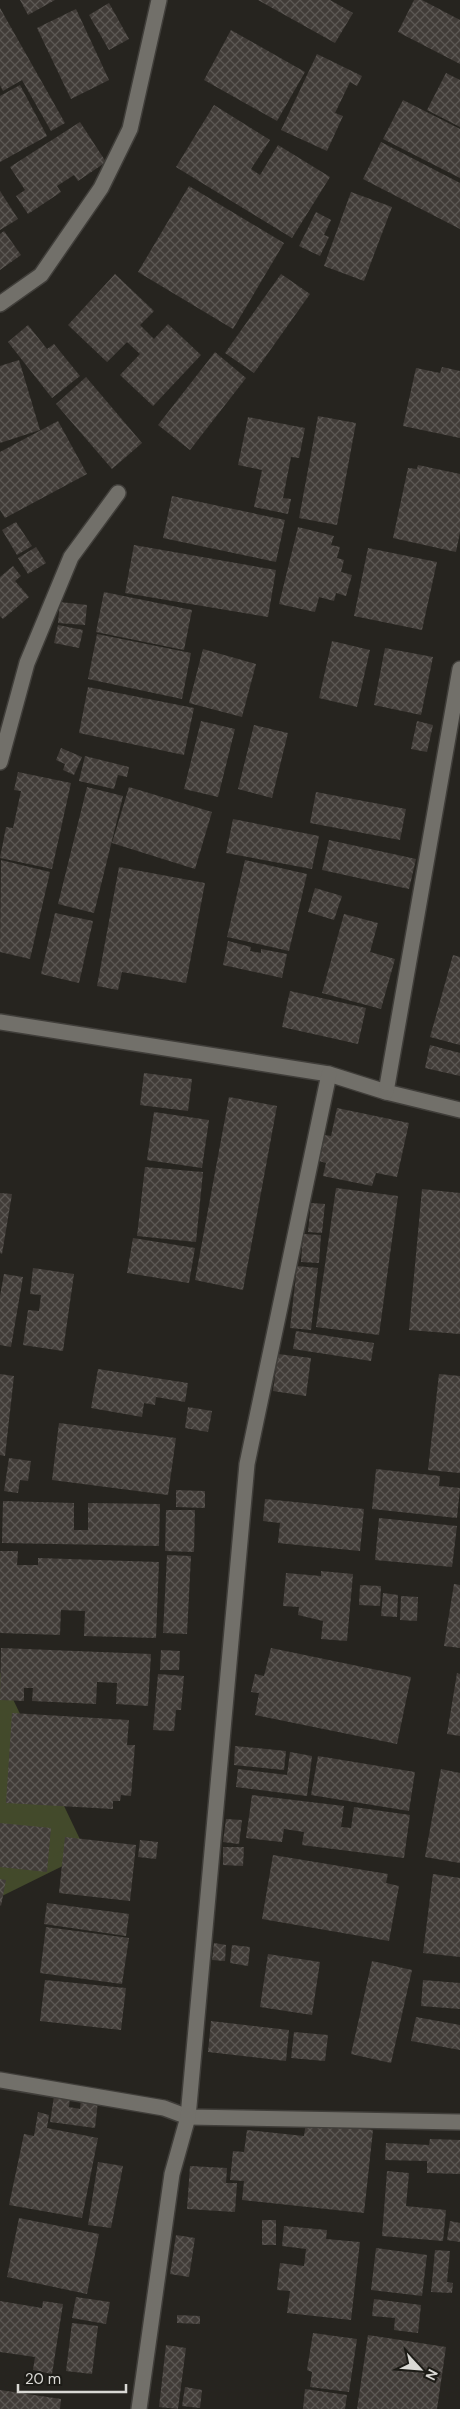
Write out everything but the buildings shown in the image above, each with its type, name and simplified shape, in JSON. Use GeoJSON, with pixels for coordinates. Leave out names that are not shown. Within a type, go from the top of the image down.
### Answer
{"type":"FeatureCollection","features":[{"type":"Feature","properties":{"kind":"street"},"geometry":{"type":"LineString","coordinates":[[0,304],[42,275],[101,188],[130,128],[159,0]]}},
{"type":"Feature","properties":{"kind":"street"},"geometry":{"type":"LineString","coordinates":[[0,762],[27,663],[71,557],[118,493]]}},
{"type":"Feature","properties":{"kind":"street"},"geometry":{"type":"LineString","coordinates":[[386,1092],[460,669]]}},
{"type":"Feature","properties":{"kind":"street"},"geometry":{"type":"LineString","coordinates":[[0,1022],[329,1074],[386,1092],[460,1110]]}},
{"type":"Feature","properties":{"kind":"street"},"geometry":{"type":"LineString","coordinates":[[139,2409],[172,2174],[188,2117],[247,1464],[329,1074]]}},
{"type":"Feature","properties":{"kind":"street"},"geometry":{"type":"LineString","coordinates":[[0,2080],[164,2108],[188,2117],[460,2122]]}},
{"type":"Feature","properties":{"kind":"green space"},"geometry":{"type":"Polygon","coordinates":[[[0,1672],[87,1854],[0,1897],[0,1672]]]}}]}
